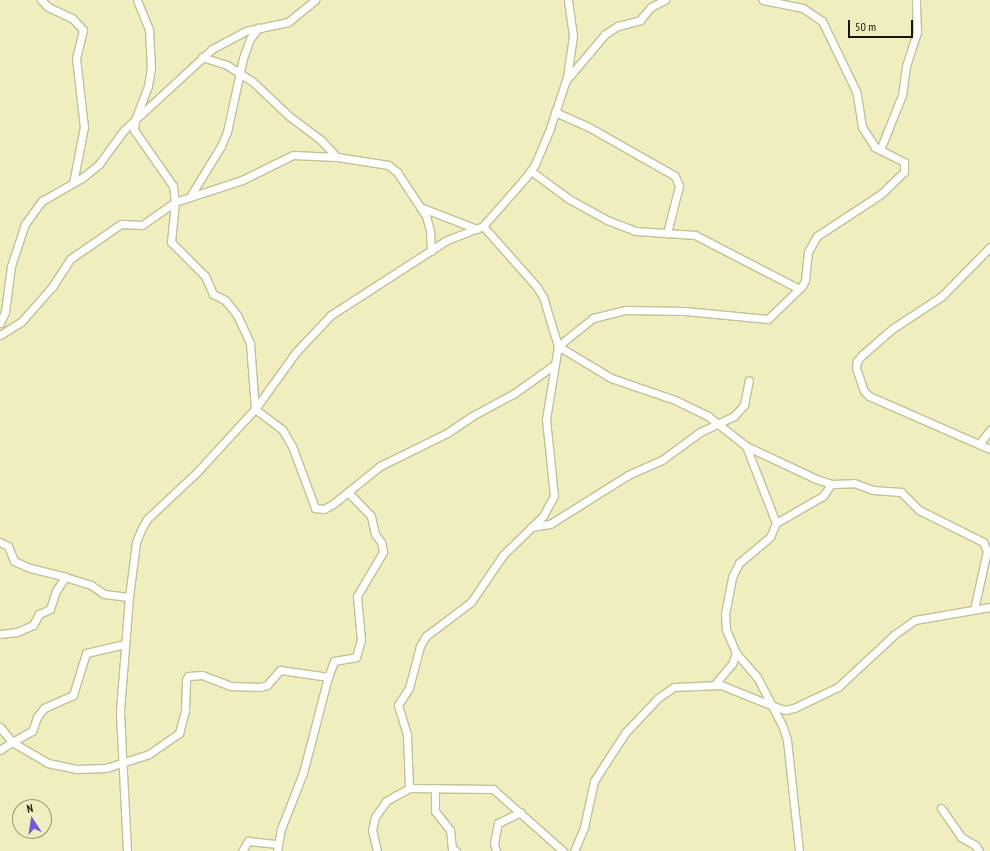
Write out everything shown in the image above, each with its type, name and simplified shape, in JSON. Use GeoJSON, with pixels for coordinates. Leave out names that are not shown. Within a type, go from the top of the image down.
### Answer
{"type":"FeatureCollection","features":[{"type":"Feature","properties":{"kind":"street"},"geometry":{"type":"LineString","coordinates":[[41,0],[48,7],[72,18],[83,30],[76,58],[84,127],[73,183]]}},
{"type":"Feature","properties":{"kind":"street"},"geometry":{"type":"LineString","coordinates":[[137,0],[149,30],[151,67],[148,86],[135,120],[136,135],[173,186],[175,202],[171,242],[203,273],[213,294],[225,300],[243,326],[250,343],[255,409],[282,429],[292,446],[312,505],[315,508],[324,509],[349,493],[380,466],[447,433],[472,416],[513,394],[554,365]]}},
{"type":"Feature","properties":{"kind":"street"},"geometry":{"type":"LineString","coordinates":[[0,323],[5,312],[12,266],[25,224],[42,201],[73,183],[106,158],[120,135],[202,57],[239,34],[258,28],[288,22],[315,0]]}},
{"type":"Feature","properties":{"kind":"street"},"geometry":{"type":"LineString","coordinates":[[127,851],[120,711],[129,597],[136,542],[147,519],[197,472],[255,409],[296,352],[330,315],[448,240],[480,227],[531,171],[566,81],[573,36],[568,0]]}},
{"type":"Feature","properties":{"kind":"street"},"geometry":{"type":"LineString","coordinates":[[566,81],[605,34],[618,26],[640,20],[651,7],[665,0]]}},
{"type":"Feature","properties":{"kind":"street"},"geometry":{"type":"LineString","coordinates":[[558,346],[592,318],[626,310],[685,311],[768,319],[799,289],[806,280],[808,252],[817,236],[881,194],[904,172],[904,162],[880,150],[862,127],[856,91],[822,21],[803,8],[763,0]]}},
{"type":"Feature","properties":{"kind":"street"},"geometry":{"type":"LineString","coordinates":[[880,150],[902,95],[906,66],[917,32],[916,0]]}},
{"type":"Feature","properties":{"kind":"street"},"geometry":{"type":"LineString","coordinates":[[191,195],[215,157],[227,132],[246,48],[258,28]]}},
{"type":"Feature","properties":{"kind":"street"},"geometry":{"type":"LineString","coordinates":[[202,57],[220,62],[240,72],[289,116],[321,140],[337,157]]}},
{"type":"Feature","properties":{"kind":"street"},"geometry":{"type":"LineString","coordinates":[[555,112],[587,126],[675,176],[679,186],[667,233]]}},
{"type":"Feature","properties":{"kind":"street"},"geometry":{"type":"LineString","coordinates":[[0,335],[21,322],[52,287],[66,264],[79,252],[121,224],[142,225],[175,202],[191,195],[242,180],[293,156],[337,157],[388,165],[397,172],[429,223],[431,251]]}},
{"type":"Feature","properties":{"kind":"street"},"geometry":{"type":"LineString","coordinates":[[531,171],[569,199],[607,220],[636,231],[695,234],[799,289]]}},
{"type":"Feature","properties":{"kind":"street"},"geometry":{"type":"LineString","coordinates":[[409,788],[407,735],[398,705],[409,688],[420,646],[429,633],[471,602],[506,551],[542,516],[554,496],[546,419],[558,346],[543,297],[537,287],[480,227],[420,207]]}},
{"type":"Feature","properties":{"kind":"street"},"geometry":{"type":"LineString","coordinates":[[990,247],[942,296],[892,329],[857,361],[864,391],[869,396],[990,449]]}},
{"type":"Feature","properties":{"kind":"street"},"geometry":{"type":"LineString","coordinates":[[558,346],[611,378],[689,406],[719,424],[746,446],[785,466],[831,484],[850,483],[873,490],[901,492],[919,510],[983,542],[986,546],[986,558],[974,609]]}},
{"type":"Feature","properties":{"kind":"street"},"geometry":{"type":"LineString","coordinates":[[531,527],[550,524],[628,476],[662,460],[700,432],[734,416],[742,409],[749,380]]}},
{"type":"Feature","properties":{"kind":"street"},"geometry":{"type":"LineString","coordinates":[[979,444],[990,430]]}},
{"type":"Feature","properties":{"kind":"street"},"geometry":{"type":"LineString","coordinates":[[746,446],[776,523]]}},
{"type":"Feature","properties":{"kind":"street"},"geometry":{"type":"LineString","coordinates":[[799,851],[788,740],[773,706],[756,677],[736,652],[726,629],[728,587],[739,563],[770,538],[776,523],[823,496],[831,484]]}},
{"type":"Feature","properties":{"kind":"street"},"geometry":{"type":"LineString","coordinates":[[242,851],[248,842],[278,847],[303,773],[328,677],[334,661],[356,657],[361,640],[357,596],[383,552],[381,542],[375,534],[371,516],[349,493]]}},
{"type":"Feature","properties":{"kind":"street"},"geometry":{"type":"LineString","coordinates":[[0,542],[8,546],[14,561],[30,568],[91,585],[104,594],[129,597]]}},
{"type":"Feature","properties":{"kind":"street"},"geometry":{"type":"LineString","coordinates":[[0,634],[17,632],[33,625],[39,614],[50,609],[56,591],[65,578]]}},
{"type":"Feature","properties":{"kind":"street"},"geometry":{"type":"LineString","coordinates":[[574,851],[584,827],[593,784],[625,733],[658,698],[674,687],[715,684],[785,710],[794,708],[838,687],[895,634],[916,620],[990,607]]}},
{"type":"Feature","properties":{"kind":"street"},"geometry":{"type":"LineString","coordinates":[[0,750],[34,730],[37,717],[44,708],[73,695],[86,653],[125,644]]}},
{"type":"Feature","properties":{"kind":"street"},"geometry":{"type":"LineString","coordinates":[[715,684],[732,664],[736,652]]}},
{"type":"Feature","properties":{"kind":"street"},"geometry":{"type":"LineString","coordinates":[[0,727],[7,732],[12,742],[41,761],[77,769],[95,770],[157,750],[179,733],[185,712],[186,680],[188,676],[202,675],[231,686],[260,687],[267,685],[280,670],[328,677]]}},
{"type":"Feature","properties":{"kind":"street"},"geometry":{"type":"LineString","coordinates":[[377,851],[372,830],[375,817],[386,801],[409,788],[490,788],[521,812],[563,851]]}},
{"type":"Feature","properties":{"kind":"street"},"geometry":{"type":"LineString","coordinates":[[435,788],[435,811],[450,830],[452,848],[456,851]]}},
{"type":"Feature","properties":{"kind":"street"},"geometry":{"type":"LineString","coordinates":[[941,808],[961,837],[975,844],[979,851]]}},
{"type":"Feature","properties":{"kind":"street"},"geometry":{"type":"LineString","coordinates":[[496,851],[494,843],[498,822],[521,812]]}}]}
